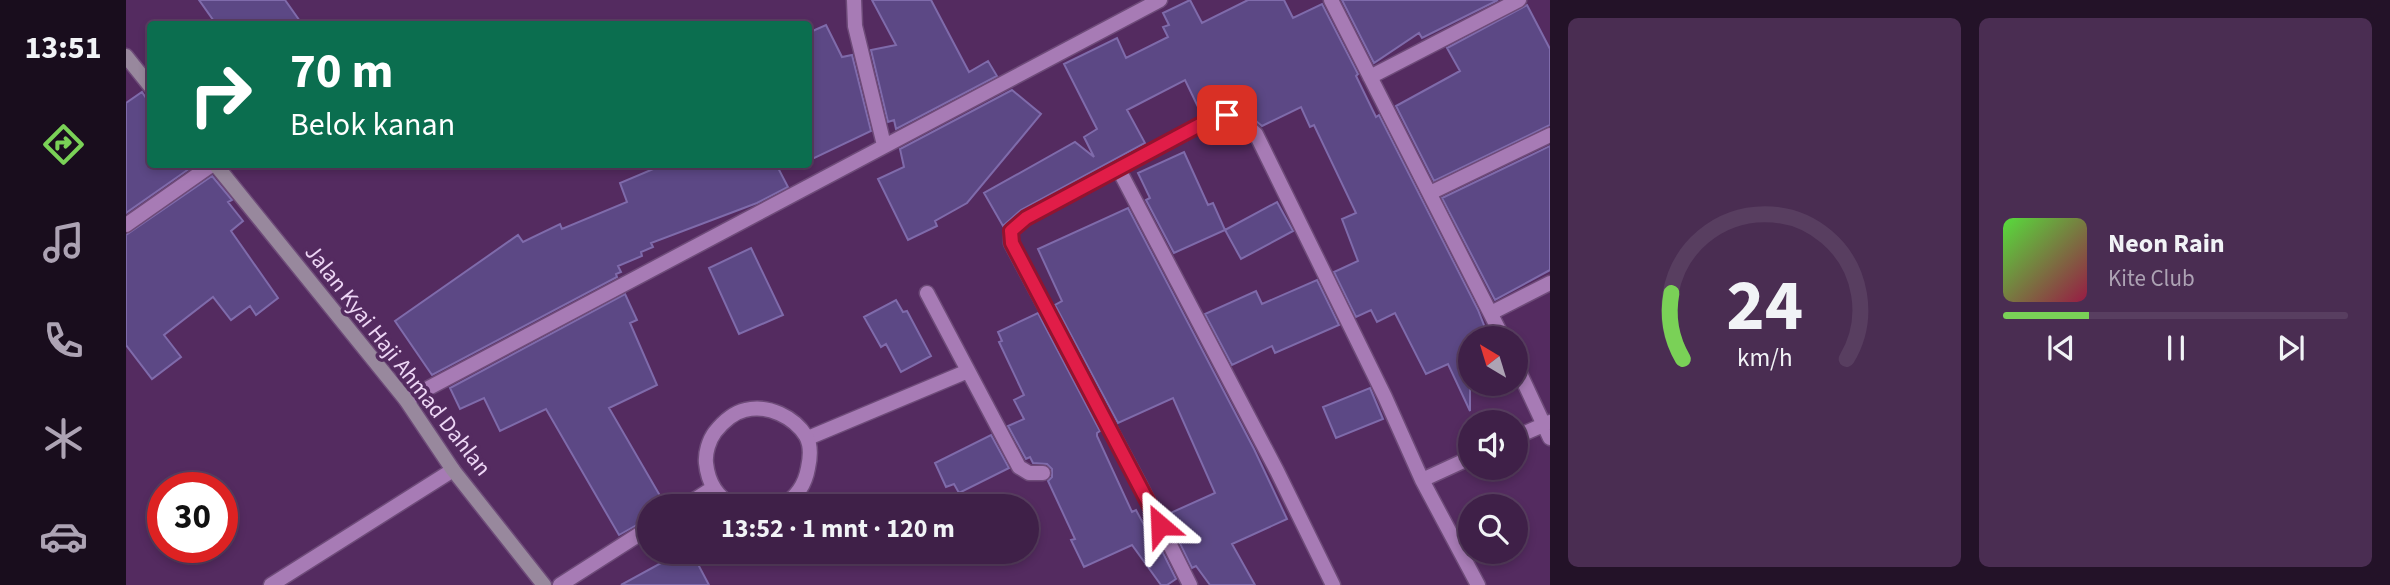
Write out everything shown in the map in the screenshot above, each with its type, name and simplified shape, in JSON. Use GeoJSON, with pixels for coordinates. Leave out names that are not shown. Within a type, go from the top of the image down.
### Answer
{"type":"FeatureCollection","features":[{"type":"Feature","properties":{"kind":"street"},"geometry":{"type":"LineString","coordinates":[[854,0],[855,26],[884,145]]}},
{"type":"Feature","properties":{"kind":"street"},"geometry":{"type":"LineString","coordinates":[[406,400],[1160,0]]}},
{"type":"Feature","properties":{"kind":"street"},"geometry":{"type":"LineString","coordinates":[[1331,0],[1497,326]]}},
{"type":"Feature","properties":{"kind":"street"},"geometry":{"type":"LineString","coordinates":[[1370,77],[1519,0]]}},
{"type":"Feature","properties":{"kind":"street"},"geometry":{"type":"LineString","coordinates":[[126,56],[147,82]]}},
{"type":"Feature","properties":{"kind":"street"},"geometry":{"type":"LineString","coordinates":[[1190,585],[1012,243],[1011,231],[1026,218],[1209,120],[1227,115],[1241,120],[1256,134],[1385,397],[1422,480],[1478,585]]}},
{"type":"Feature","properties":{"kind":"street"},"geometry":{"type":"LineString","coordinates":[[1430,193],[1550,135]]}},
{"type":"Feature","properties":{"kind":"street"},"geometry":{"type":"LineString","coordinates":[[126,225],[208,168]]}},
{"type":"Feature","properties":{"kind":"street","name":"Jalan Kyai Haji Ahmad Dahlan"},"geometry":{"type":"LineString","coordinates":[[217,168],[406,400],[453,470],[544,585]]}},
{"type":"Feature","properties":{"kind":"street"},"geometry":{"type":"LineString","coordinates":[[1119,170],[1277,471],[1333,585]]}},
{"type":"Feature","properties":{"kind":"street"},"geometry":{"type":"LineString","coordinates":[[1491,313],[1550,283]]}},
{"type":"Feature","properties":{"kind":"street"},"geometry":{"type":"LineString","coordinates":[[926,293],[1019,467],[1029,472],[1043,473]]}},
{"type":"Feature","properties":{"kind":"street"},"geometry":{"type":"LineString","coordinates":[[807,438],[968,371]]}},
{"type":"Feature","properties":{"kind":"street"},"geometry":{"type":"LineString","coordinates":[[1528,389],[1548,428],[1528,434]]}},
{"type":"Feature","properties":{"kind":"street"},"geometry":{"type":"LineString","coordinates":[[719,494],[713,488],[706,460],[710,438],[725,420],[745,410],[768,409],[789,418],[807,438],[810,458],[805,482],[796,494]]}},
{"type":"Feature","properties":{"kind":"street"},"geometry":{"type":"LineString","coordinates":[[1422,480],[1458,464]]}},
{"type":"Feature","properties":{"kind":"street"},"geometry":{"type":"LineString","coordinates":[[271,585],[453,470]]}},
{"type":"Feature","properties":{"kind":"street"},"geometry":{"type":"LineString","coordinates":[[704,494],[713,488]]}},
{"type":"Feature","properties":{"kind":"street"},"geometry":{"type":"LineString","coordinates":[[560,585],[637,536]]}},
{"type":"Feature","properties":{"kind":"building"},"geometry":{"type":"Polygon","coordinates":[[[199,0],[285,0],[300,21],[214,21],[199,0]]]}},
{"type":"Feature","properties":{"kind":"building"},"geometry":{"type":"Polygon","coordinates":[[[872,0],[931,0],[969,72],[988,61],[997,76],[896,129],[894,120],[888,122],[871,50],[896,45],[872,0]]]}},
{"type":"Feature","properties":{"kind":"building"},"geometry":{"type":"Polygon","coordinates":[[[1190,0],[1202,23],[1248,0],[1284,0],[1293,18],[1322,4],[1358,74],[1356,76],[1376,117],[1379,115],[1484,326],[1458,326],[1458,385],[1448,364],[1426,374],[1395,313],[1377,322],[1371,310],[1356,317],[1334,272],[1358,261],[1342,219],[1356,213],[1314,125],[1310,127],[1301,107],[1262,126],[1256,121],[1244,96],[1201,113],[1185,80],[1127,110],[1145,143],[1021,210],[1003,226],[984,193],[1075,142],[1094,157],[1084,137],[1097,129],[1064,64],[1117,38],[1126,58],[1168,37],[1163,27],[1169,25],[1163,13],[1190,0]]]}},
{"type":"Feature","properties":{"kind":"building"},"geometry":{"type":"Polygon","coordinates":[[[1342,0],[1498,0],[1422,38],[1419,33],[1374,63],[1342,0]]]}},
{"type":"Feature","properties":{"kind":"building"},"geometry":{"type":"Polygon","coordinates":[[[1527,5],[1550,49],[1550,125],[1434,181],[1396,106],[1460,71],[1447,48],[1527,5]]]}},
{"type":"Feature","properties":{"kind":"building"},"geometry":{"type":"Polygon","coordinates":[[[826,25],[842,57],[852,55],[871,131],[812,159],[812,31],[826,25]]]}},
{"type":"Feature","properties":{"kind":"building"},"geometry":{"type":"Polygon","coordinates":[[[1012,90],[1041,114],[967,203],[935,221],[937,226],[908,240],[878,179],[904,167],[900,149],[1012,90]]]}},
{"type":"Feature","properties":{"kind":"building"},"geometry":{"type":"Polygon","coordinates":[[[142,92],[147,100],[147,168],[190,168],[126,213],[126,103],[142,92]]]}},
{"type":"Feature","properties":{"kind":"building"},"geometry":{"type":"Polygon","coordinates":[[[1550,146],[1550,270],[1495,300],[1442,198],[1550,146]]]}},
{"type":"Feature","properties":{"kind":"building"},"geometry":{"type":"Polygon","coordinates":[[[1184,152],[1208,205],[1213,203],[1225,230],[1174,253],[1146,200],[1150,198],[1138,173],[1184,152]]]}},
{"type":"Feature","properties":{"kind":"building"},"geometry":{"type":"Polygon","coordinates":[[[656,168],[778,168],[788,187],[757,203],[651,243],[653,247],[641,252],[642,256],[618,266],[621,272],[616,274],[617,277],[432,375],[395,321],[518,235],[523,242],[560,224],[562,229],[627,202],[620,183],[656,168]]]}},
{"type":"Feature","properties":{"kind":"building"},"geometry":{"type":"Polygon","coordinates":[[[212,176],[232,200],[228,202],[243,221],[231,231],[278,298],[256,315],[250,306],[231,320],[213,297],[164,335],[181,357],[152,379],[126,345],[126,235],[212,176]]]}},
{"type":"Feature","properties":{"kind":"building"},"geometry":{"type":"Polygon","coordinates":[[[1277,202],[1293,231],[1241,259],[1225,230],[1277,202]]]}},
{"type":"Feature","properties":{"kind":"building"},"geometry":{"type":"Polygon","coordinates":[[[1128,208],[1254,449],[1287,519],[1232,544],[1255,585],[1210,585],[1196,566],[1192,568],[1166,515],[1215,493],[1173,398],[1118,423],[1055,305],[1062,301],[1038,249],[1128,208]]]}},
{"type":"Feature","properties":{"kind":"building"},"geometry":{"type":"Polygon","coordinates":[[[751,248],[783,315],[739,334],[709,268],[751,248]]]}},
{"type":"Feature","properties":{"kind":"building"},"geometry":{"type":"Polygon","coordinates":[[[1317,280],[1339,325],[1275,353],[1272,346],[1232,365],[1205,314],[1256,291],[1262,304],[1317,280]]]}},
{"type":"Feature","properties":{"kind":"building"},"geometry":{"type":"Polygon","coordinates":[[[625,294],[637,320],[630,323],[657,385],[609,408],[659,494],[637,494],[637,525],[619,535],[546,409],[500,431],[484,398],[460,409],[450,388],[625,294]]]}},
{"type":"Feature","properties":{"kind":"building"},"geometry":{"type":"Polygon","coordinates":[[[896,300],[903,312],[907,311],[931,356],[901,372],[886,344],[881,347],[864,317],[896,300]]]}},
{"type":"Feature","properties":{"kind":"building"},"geometry":{"type":"Polygon","coordinates":[[[1038,313],[1100,431],[1097,436],[1132,512],[1136,510],[1144,525],[1148,523],[1176,579],[1167,585],[1161,585],[1132,545],[1084,567],[1071,540],[1075,539],[1048,481],[1052,477],[1052,469],[1047,464],[1033,463],[1030,457],[1026,459],[1008,426],[1024,419],[1014,400],[1024,395],[999,342],[1002,341],[998,332],[1038,313]]]}},
{"type":"Feature","properties":{"kind":"building"},"geometry":{"type":"Polygon","coordinates":[[[1370,388],[1383,419],[1336,438],[1323,407],[1370,388]]]}},
{"type":"Feature","properties":{"kind":"building"},"geometry":{"type":"Polygon","coordinates":[[[1463,396],[1470,396],[1470,410],[1463,396]]]}},
{"type":"Feature","properties":{"kind":"building"},"geometry":{"type":"Polygon","coordinates":[[[991,435],[1009,468],[959,493],[954,484],[946,487],[935,463],[991,435]]]}},
{"type":"Feature","properties":{"kind":"building"},"geometry":{"type":"Polygon","coordinates":[[[659,564],[698,564],[709,585],[621,585],[659,564]]]}},
{"type":"Feature","properties":{"kind":"route"},"geometry":{"type":"LineString","coordinates":[[1160,525],[1012,243],[1011,231],[1026,218],[1209,120],[1227,115]]}}]}
